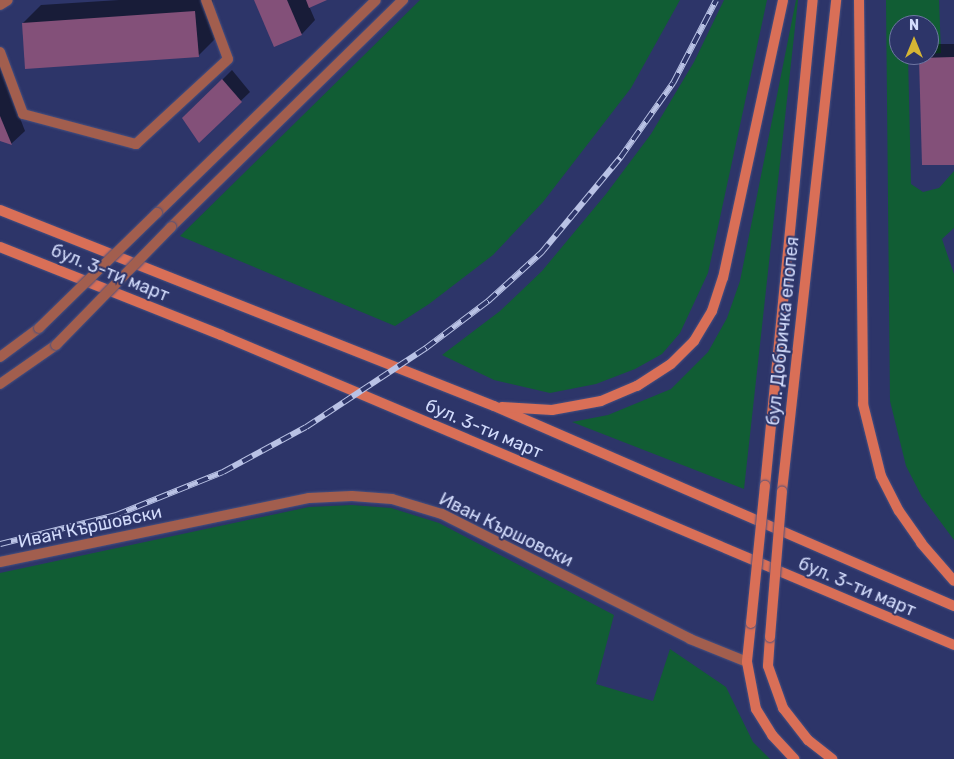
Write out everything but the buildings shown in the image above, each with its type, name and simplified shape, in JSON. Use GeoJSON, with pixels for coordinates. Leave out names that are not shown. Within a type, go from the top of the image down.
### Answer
{"type":"FeatureCollection","features":[{"type":"Feature","properties":{"kind":"main road"},"geometry":{"type":"LineString","coordinates":[[494,406],[552,410],[601,401],[637,386],[664,368],[694,341],[712,311],[723,278],[783,0]]}},
{"type":"Feature","properties":{"kind":"main road","name":"бул. Добричка епопея"},"geometry":{"type":"LineString","coordinates":[[794,759],[772,735],[756,709],[747,662],[813,0]]}},
{"type":"Feature","properties":{"kind":"main road","name":"бул. Добричка епопея"},"geometry":{"type":"LineString","coordinates":[[832,759],[794,723],[774,688],[768,666],[782,491],[836,0]]}},
{"type":"Feature","properties":{"kind":"main road"},"geometry":{"type":"LineString","coordinates":[[859,0],[863,404],[881,476],[899,511],[921,543],[954,581]]}},
{"type":"Feature","properties":{"kind":"main road","name":"бул. 3-ти март"},"geometry":{"type":"LineString","coordinates":[[0,210],[494,406],[954,606]]}},
{"type":"Feature","properties":{"kind":"main road","name":"бул. 3-ти март"},"geometry":{"type":"LineString","coordinates":[[0,247],[221,335],[954,645]]}},
{"type":"Feature","properties":{"kind":"street"},"geometry":{"type":"LineString","coordinates":[[0,5],[8,0]]}},
{"type":"Feature","properties":{"kind":"street"},"geometry":{"type":"LineString","coordinates":[[0,52],[23,114],[136,144],[228,59],[206,0]]}},
{"type":"Feature","properties":{"kind":"street"},"geometry":{"type":"LineString","coordinates":[[0,357],[39,328],[376,0]]}},
{"type":"Feature","properties":{"kind":"street"},"geometry":{"type":"LineString","coordinates":[[0,384],[56,345],[171,227],[403,0]]}},
{"type":"Feature","properties":{"kind":"street","name":"Иван Кършовски"},"geometry":{"type":"LineString","coordinates":[[0,562],[309,498],[352,496],[392,499],[442,514],[690,640],[747,662]]}},
{"type":"Feature","properties":{"kind":"green space"},"geometry":{"type":"Polygon","coordinates":[[[420,0],[680,0],[631,88],[543,202],[493,255],[429,304],[395,326],[180,236],[420,0]]]}},
{"type":"Feature","properties":{"kind":"green space"},"geometry":{"type":"Polygon","coordinates":[[[724,0],[767,0],[708,273],[680,333],[662,354],[635,369],[596,384],[550,393],[494,380],[442,355],[500,311],[542,271],[606,194],[651,134],[694,62],[724,0]]]}},
{"type":"Feature","properties":{"kind":"green space"},"geometry":{"type":"Polygon","coordinates":[[[796,0],[798,0],[744,489],[572,422],[608,415],[671,389],[708,352],[727,318],[740,281],[796,0]]]}},
{"type":"Feature","properties":{"kind":"green space"},"geometry":{"type":"Polygon","coordinates":[[[886,0],[939,0],[941,53],[939,53],[939,15],[889,15],[889,65],[908,65],[911,184],[923,192],[939,188],[954,171],[954,228],[942,239],[954,274],[954,540],[922,497],[906,466],[890,401],[886,0]]]}},
{"type":"Feature","properties":{"kind":"green space"},"geometry":{"type":"Polygon","coordinates":[[[352,505],[391,508],[439,523],[614,615],[596,684],[653,701],[670,649],[726,687],[753,742],[770,759],[0,759],[0,573],[309,507],[352,505]]]}},
{"type":"Feature","properties":{"kind":"railway"},"geometry":{"type":"LineString","coordinates":[[0,544],[116,515],[223,472],[306,427],[426,348],[488,301],[541,253],[620,158],[673,83],[716,0]]}}]}
